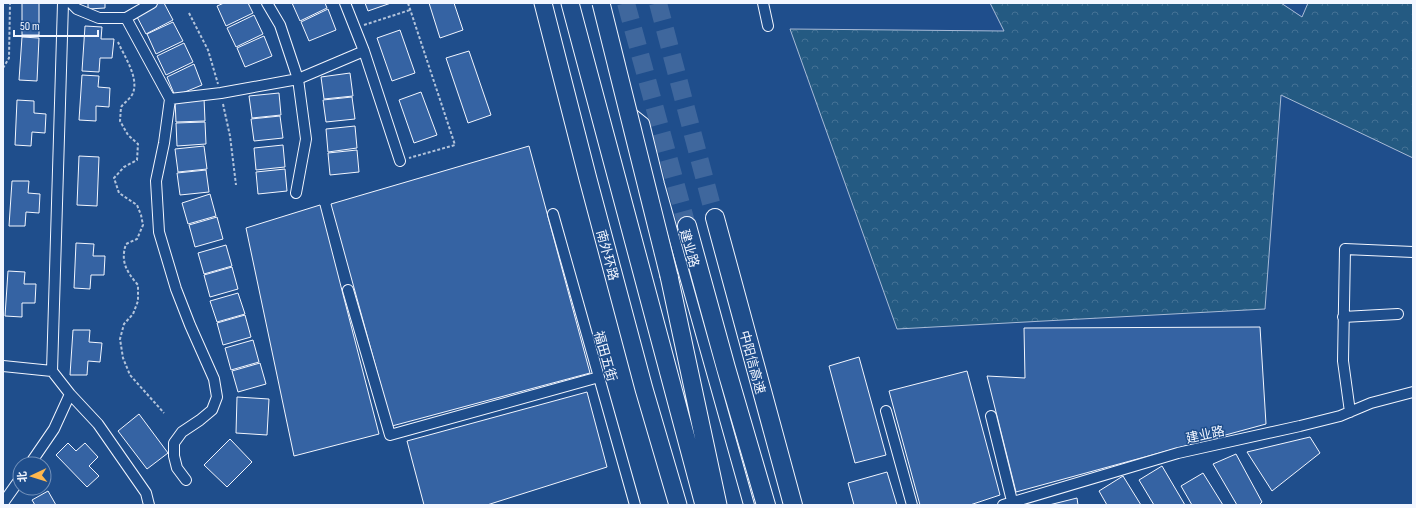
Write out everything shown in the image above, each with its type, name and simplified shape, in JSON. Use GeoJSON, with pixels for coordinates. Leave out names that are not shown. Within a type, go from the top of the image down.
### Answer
{"type":"FeatureCollection","features":[{"type":"Feature","properties":{"kind":"highway","name":"南外环路"},"geometry":{"type":"LineString","coordinates":[[543,3],[644,389],[678,505]]}},
{"type":"Feature","properties":{"kind":"highway"},"geometry":{"type":"LineString","coordinates":[[570,3],[704,505]]}},
{"type":"Feature","properties":{"kind":"highway"},"geometry":{"type":"LineString","coordinates":[[601,3],[669,276],[718,505]]}},
{"type":"Feature","properties":{"kind":"highway","name":"中阳信高速"},"geometry":{"type":"LineString","coordinates":[[715,218],[793,505]]}},
{"type":"Feature","properties":{"kind":"highway","name":"中阳信高速"},"geometry":{"type":"LineString","coordinates":[[687,226],[766,505]]}},
{"type":"Feature","properties":{"kind":"street"},"geometry":{"type":"LineString","coordinates":[[63,3],[52,371],[70,394],[98,424],[146,493],[149,505]]}},
{"type":"Feature","properties":{"kind":"street"},"geometry":{"type":"LineString","coordinates":[[71,3],[77,9],[99,18],[126,18],[152,3]]}},
{"type":"Feature","properties":{"kind":"street"},"geometry":{"type":"LineString","coordinates":[[267,3],[280,25],[298,79],[306,139],[296,193]]}},
{"type":"Feature","properties":{"kind":"street"},"geometry":{"type":"LineString","coordinates":[[345,3],[364,51],[400,161]]}},
{"type":"Feature","properties":{"kind":"street","name":"建业路"},"geometry":{"type":"LineString","coordinates":[[601,3],[623,98],[630,113],[644,123],[659,184],[749,505]]}},
{"type":"Feature","properties":{"kind":"street"},"geometry":{"type":"LineString","coordinates":[[763,3],[768,26]]}},
{"type":"Feature","properties":{"kind":"street"},"geometry":{"type":"LineString","coordinates":[[126,18],[170,99],[164,143],[156,181],[159,232],[176,289],[214,379],[217,397],[212,410],[182,432],[174,443],[174,456],[177,468],[186,480]]}},
{"type":"Feature","properties":{"kind":"street"},"geometry":{"type":"LineString","coordinates":[[170,99],[221,93],[298,79],[364,51]]}},
{"type":"Feature","properties":{"kind":"street","name":"福田五街"},"geometry":{"type":"LineString","coordinates":[[553,214],[634,505]]}},
{"type":"Feature","properties":{"kind":"street"},"geometry":{"type":"LineString","coordinates":[[1350,412],[1343,361],[1345,249],[1413,252]]}},
{"type":"Feature","properties":{"kind":"street"},"geometry":{"type":"LineString","coordinates":[[348,290],[390,435],[599,377]]}},
{"type":"Feature","properties":{"kind":"street"},"geometry":{"type":"LineString","coordinates":[[1343,317],[1398,314]]}},
{"type":"Feature","properties":{"kind":"street"},"geometry":{"type":"LineString","coordinates":[[3,366],[52,371]]}},
{"type":"Feature","properties":{"kind":"street","name":"建业路"},"geometry":{"type":"LineString","coordinates":[[1010,504],[1178,453],[1340,416],[1371,403],[1413,392]]}},
{"type":"Feature","properties":{"kind":"street"},"geometry":{"type":"LineString","coordinates":[[35,456],[54,429],[70,394]]}},
{"type":"Feature","properties":{"kind":"street"},"geometry":{"type":"LineString","coordinates":[[886,411],[912,505]]}},
{"type":"Feature","properties":{"kind":"street"},"geometry":{"type":"LineString","coordinates":[[991,416],[1010,504]]}},
{"type":"Feature","properties":{"kind":"street"},"geometry":{"type":"LineString","coordinates":[[3,503],[12,490]]}},
{"type":"Feature","properties":{"kind":"path"},"geometry":{"type":"LineString","coordinates":[[3,68],[9,58],[10,3]]}},
{"type":"Feature","properties":{"kind":"path"},"geometry":{"type":"LineString","coordinates":[[400,161],[455,145],[408,3]]}},
{"type":"Feature","properties":{"kind":"path"},"geometry":{"type":"LineString","coordinates":[[355,28],[410,10]]}},
{"type":"Feature","properties":{"kind":"path"},"geometry":{"type":"LineString","coordinates":[[189,13],[208,50],[221,93],[230,136],[236,185]]}},
{"type":"Feature","properties":{"kind":"path"},"geometry":{"type":"LineString","coordinates":[[118,42],[135,83],[133,94],[121,107],[120,121],[128,135],[138,144],[137,160],[124,167],[114,178],[119,193],[137,206],[143,225],[137,239],[126,244],[123,253],[123,262],[138,286],[138,301],[134,314],[124,324],[120,339],[123,358],[130,375],[164,413]]}},
{"type":"Feature","properties":{"kind":"green space"},"geometry":{"type":"Polygon","coordinates":[[[990,3],[1281,3],[1302,17],[1308,3],[1413,3],[1413,158],[1281,95],[1265,309],[897,329],[790,29],[1004,31],[990,3]]]}},
{"type":"Feature","properties":{"kind":"building"},"geometry":{"type":"Polygon","coordinates":[[[22,3],[39,3],[39,35],[22,35],[22,3]]]}},
{"type":"Feature","properties":{"kind":"building"},"geometry":{"type":"Polygon","coordinates":[[[88,3],[105,3],[105,8],[88,9],[88,3]]]}},
{"type":"Feature","properties":{"kind":"building"},"geometry":{"type":"Polygon","coordinates":[[[159,3],[164,3],[173,20],[146,34],[136,15],[159,3]]]}},
{"type":"Feature","properties":{"kind":"building"},"geometry":{"type":"Polygon","coordinates":[[[224,3],[248,3],[253,13],[226,26],[217,6],[224,3]]]}},
{"type":"Feature","properties":{"kind":"building"},"geometry":{"type":"Polygon","coordinates":[[[292,3],[325,3],[327,8],[300,21],[292,3]]]}},
{"type":"Feature","properties":{"kind":"building"},"geometry":{"type":"Polygon","coordinates":[[[365,3],[391,3],[368,11],[365,3]]]}},
{"type":"Feature","properties":{"kind":"building"},"geometry":{"type":"Polygon","coordinates":[[[429,3],[454,3],[463,30],[440,38],[429,3]]]}},
{"type":"Feature","properties":{"kind":"building"},"geometry":{"type":"Polygon","coordinates":[[[328,9],[336,30],[309,41],[301,22],[328,9]]]}},
{"type":"Feature","properties":{"kind":"building"},"geometry":{"type":"Polygon","coordinates":[[[254,15],[263,34],[236,47],[227,28],[254,15]]]}},
{"type":"Feature","properties":{"kind":"building"},"geometry":{"type":"Polygon","coordinates":[[[173,22],[183,41],[156,54],[147,34],[173,22]]]}},
{"type":"Feature","properties":{"kind":"building"},"geometry":{"type":"Polygon","coordinates":[[[85,26],[102,27],[101,39],[114,39],[112,58],[100,58],[99,72],[82,71],[85,26]]]}},
{"type":"Feature","properties":{"kind":"building"},"geometry":{"type":"Polygon","coordinates":[[[400,30],[415,73],[392,81],[377,38],[400,30]]]}},
{"type":"Feature","properties":{"kind":"building"},"geometry":{"type":"Polygon","coordinates":[[[264,36],[272,56],[245,67],[237,48],[264,36]]]}},
{"type":"Feature","properties":{"kind":"building"},"geometry":{"type":"Polygon","coordinates":[[[22,37],[39,38],[37,81],[19,80],[22,37]]]}},
{"type":"Feature","properties":{"kind":"building"},"geometry":{"type":"Polygon","coordinates":[[[184,43],[193,62],[166,75],[157,56],[184,43]]]}},
{"type":"Feature","properties":{"kind":"building"},"geometry":{"type":"Polygon","coordinates":[[[469,51],[491,115],[468,123],[446,58],[469,51]]]}},
{"type":"Feature","properties":{"kind":"building"},"geometry":{"type":"Polygon","coordinates":[[[194,64],[202,85],[175,96],[167,77],[194,64]]]}},
{"type":"Feature","properties":{"kind":"building"},"geometry":{"type":"Polygon","coordinates":[[[350,73],[353,96],[324,99],[321,77],[350,73]]]}},
{"type":"Feature","properties":{"kind":"building"},"geometry":{"type":"Polygon","coordinates":[[[82,75],[99,76],[98,87],[110,88],[109,107],[96,106],[96,121],[79,120],[82,75]]]}},
{"type":"Feature","properties":{"kind":"building"},"geometry":{"type":"Polygon","coordinates":[[[421,92],[437,135],[414,143],[399,100],[421,92]]]}},
{"type":"Feature","properties":{"kind":"building"},"geometry":{"type":"Polygon","coordinates":[[[279,93],[281,115],[252,118],[249,96],[279,93]]]}},
{"type":"Feature","properties":{"kind":"building"},"geometry":{"type":"Polygon","coordinates":[[[352,97],[355,119],[326,122],[323,100],[352,97]]]}},
{"type":"Feature","properties":{"kind":"building"},"geometry":{"type":"Polygon","coordinates":[[[204,98],[205,121],[176,122],[175,100],[204,98]]]}},
{"type":"Feature","properties":{"kind":"building"},"geometry":{"type":"Polygon","coordinates":[[[17,100],[34,101],[34,113],[46,114],[45,133],[32,132],[31,146],[15,145],[17,100]]]}},
{"type":"Feature","properties":{"kind":"building"},"geometry":{"type":"Polygon","coordinates":[[[280,116],[283,138],[254,141],[251,119],[280,116]]]}},
{"type":"Feature","properties":{"kind":"building"},"geometry":{"type":"Polygon","coordinates":[[[205,122],[206,144],[177,146],[176,123],[205,122]]]}},
{"type":"Feature","properties":{"kind":"building"},"geometry":{"type":"Polygon","coordinates":[[[355,126],[357,148],[328,152],[326,129],[355,126]]]}},
{"type":"Feature","properties":{"kind":"building"},"geometry":{"type":"Polygon","coordinates":[[[283,145],[285,167],[256,170],[254,148],[283,145]]]}},
{"type":"Feature","properties":{"kind":"building"},"geometry":{"type":"Polygon","coordinates":[[[204,146],[207,169],[178,172],[175,149],[204,146]]]}},
{"type":"Feature","properties":{"kind":"building"},"geometry":{"type":"Polygon","coordinates":[[[529,146],[590,373],[392,426],[331,204],[529,146]]]}},
{"type":"Feature","properties":{"kind":"building"},"geometry":{"type":"Polygon","coordinates":[[[357,150],[359,172],[330,175],[328,153],[357,150]]]}},
{"type":"Feature","properties":{"kind":"building"},"geometry":{"type":"Polygon","coordinates":[[[79,156],[99,157],[97,206],[77,205],[79,156]]]}},
{"type":"Feature","properties":{"kind":"building"},"geometry":{"type":"Polygon","coordinates":[[[285,169],[287,191],[258,194],[256,172],[285,169]]]}},
{"type":"Feature","properties":{"kind":"building"},"geometry":{"type":"Polygon","coordinates":[[[206,170],[209,192],[180,195],[177,173],[206,170]]]}},
{"type":"Feature","properties":{"kind":"building"},"geometry":{"type":"Polygon","coordinates":[[[12,181],[29,181],[28,193],[40,194],[39,213],[26,212],[25,226],[9,226],[12,181]]]}},
{"type":"Feature","properties":{"kind":"building"},"geometry":{"type":"Polygon","coordinates":[[[210,194],[216,216],[188,224],[182,203],[210,194]]]}},
{"type":"Feature","properties":{"kind":"building"},"geometry":{"type":"Polygon","coordinates":[[[320,205],[379,434],[294,456],[246,228],[320,205]]]}},
{"type":"Feature","properties":{"kind":"building"},"geometry":{"type":"Polygon","coordinates":[[[217,217],[223,239],[195,247],[189,225],[217,217]]]}},
{"type":"Feature","properties":{"kind":"building"},"geometry":{"type":"Polygon","coordinates":[[[76,243],[94,244],[93,256],[105,256],[104,275],[91,275],[90,289],[74,288],[76,243]]]}},
{"type":"Feature","properties":{"kind":"building"},"geometry":{"type":"Polygon","coordinates":[[[226,245],[232,266],[204,274],[198,253],[226,245]]]}},
{"type":"Feature","properties":{"kind":"building"},"geometry":{"type":"Polygon","coordinates":[[[232,267],[238,289],[210,297],[204,275],[232,267]]]}},
{"type":"Feature","properties":{"kind":"building"},"geometry":{"type":"Polygon","coordinates":[[[8,271],[25,272],[24,284],[36,284],[35,303],[22,303],[22,317],[5,316],[8,271]]]}},
{"type":"Feature","properties":{"kind":"building"},"geometry":{"type":"Polygon","coordinates":[[[238,293],[245,314],[217,322],[210,301],[238,293]]]}},
{"type":"Feature","properties":{"kind":"building"},"geometry":{"type":"Polygon","coordinates":[[[245,315],[251,337],[223,345],[217,323],[245,315]]]}},
{"type":"Feature","properties":{"kind":"building"},"geometry":{"type":"Polygon","coordinates":[[[1260,327],[1266,424],[1016,492],[987,376],[1025,378],[1024,328],[1260,327]]]}},
{"type":"Feature","properties":{"kind":"building"},"geometry":{"type":"Polygon","coordinates":[[[73,330],[90,330],[89,342],[102,343],[100,362],[88,361],[87,375],[70,375],[73,330]]]}},
{"type":"Feature","properties":{"kind":"building"},"geometry":{"type":"Polygon","coordinates":[[[253,340],[259,362],[231,370],[225,348],[253,340]]]}},
{"type":"Feature","properties":{"kind":"building"},"geometry":{"type":"Polygon","coordinates":[[[859,357],[886,455],[855,463],[829,366],[859,357]]]}},
{"type":"Feature","properties":{"kind":"building"},"geometry":{"type":"Polygon","coordinates":[[[260,363],[266,384],[238,392],[232,371],[260,363]]]}},
{"type":"Feature","properties":{"kind":"building"},"geometry":{"type":"Polygon","coordinates":[[[967,371],[1000,495],[970,505],[920,505],[889,391],[967,371]]]}},
{"type":"Feature","properties":{"kind":"building"},"geometry":{"type":"Polygon","coordinates":[[[587,392],[607,467],[487,505],[424,505],[407,441],[587,392]]]}},
{"type":"Feature","properties":{"kind":"building"},"geometry":{"type":"Polygon","coordinates":[[[237,397],[269,399],[267,435],[236,433],[237,397]]]}},
{"type":"Feature","properties":{"kind":"building"},"geometry":{"type":"Polygon","coordinates":[[[139,414],[168,453],[147,469],[118,431],[139,414]]]}},
{"type":"Feature","properties":{"kind":"building"},"geometry":{"type":"Polygon","coordinates":[[[1310,437],[1320,453],[1272,491],[1247,452],[1310,437]]]}},
{"type":"Feature","properties":{"kind":"building"},"geometry":{"type":"Polygon","coordinates":[[[230,439],[252,462],[227,487],[204,465],[230,439]]]}},
{"type":"Feature","properties":{"kind":"building"},"geometry":{"type":"Polygon","coordinates":[[[68,443],[76,451],[85,443],[98,457],[89,466],[99,476],[87,487],[56,455],[68,443]]]}},
{"type":"Feature","properties":{"kind":"building"},"geometry":{"type":"Polygon","coordinates":[[[1236,454],[1262,502],[1259,505],[1237,505],[1213,464],[1236,454]]]}},
{"type":"Feature","properties":{"kind":"building"},"geometry":{"type":"Polygon","coordinates":[[[1162,466],[1185,505],[1154,505],[1139,480],[1162,466]]]}},
{"type":"Feature","properties":{"kind":"building"},"geometry":{"type":"Polygon","coordinates":[[[887,472],[897,505],[854,505],[848,483],[887,472]]]}},
{"type":"Feature","properties":{"kind":"building"},"geometry":{"type":"Polygon","coordinates":[[[1203,473],[1223,505],[1192,505],[1181,486],[1203,473]]]}},
{"type":"Feature","properties":{"kind":"building"},"geometry":{"type":"Polygon","coordinates":[[[1123,476],[1141,505],[1107,505],[1099,491],[1123,476]]]}},
{"type":"Feature","properties":{"kind":"building"},"geometry":{"type":"Polygon","coordinates":[[[39,496],[51,496],[56,505],[35,505],[32,500],[39,496]]]}},
{"type":"Feature","properties":{"kind":"building"},"geometry":{"type":"Polygon","coordinates":[[[1077,498],[1078,505],[1049,505],[1077,498]]]}},
{"type":"Feature","properties":{"kind":"tunnel"},"geometry":{"type":"LineString","coordinates":[[626,3],[687,226]]}},
{"type":"Feature","properties":{"kind":"tunnel"},"geometry":{"type":"LineString","coordinates":[[658,3],[715,218]]}}]}
